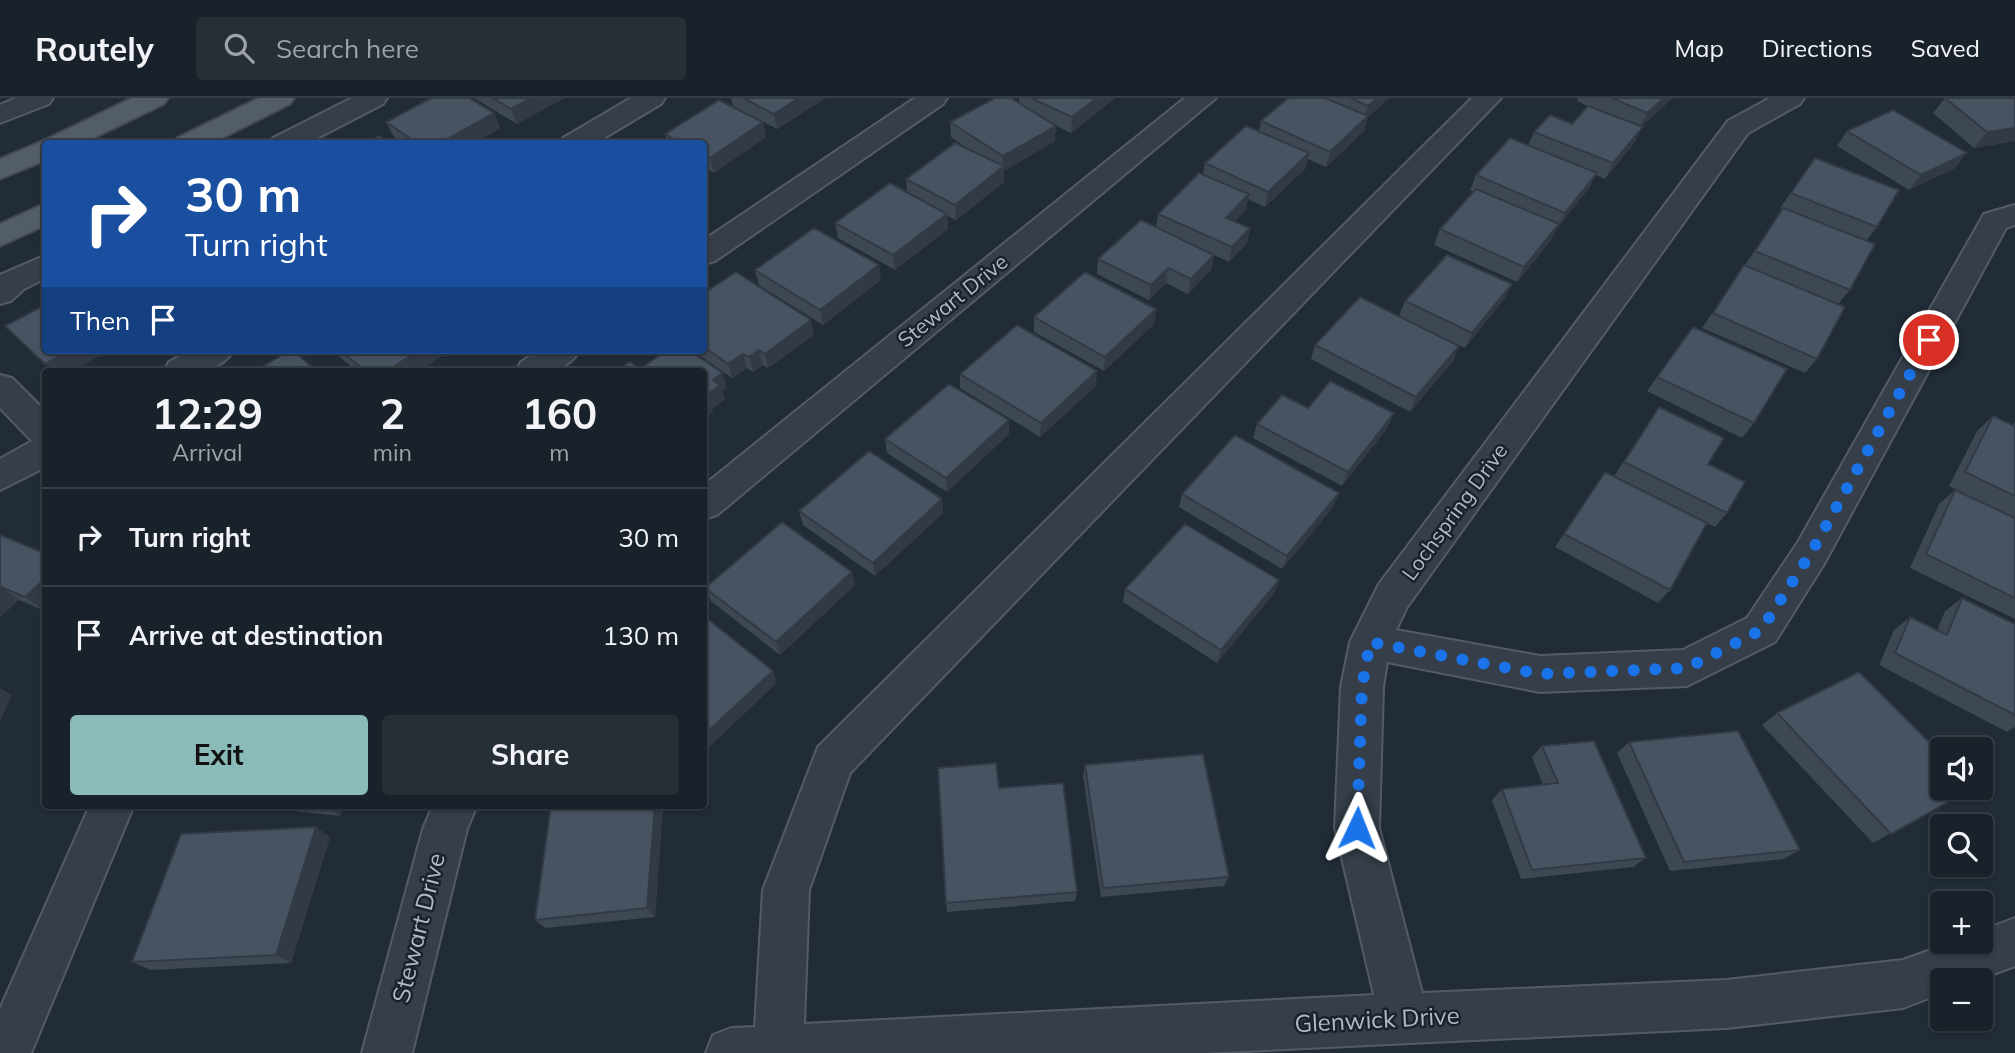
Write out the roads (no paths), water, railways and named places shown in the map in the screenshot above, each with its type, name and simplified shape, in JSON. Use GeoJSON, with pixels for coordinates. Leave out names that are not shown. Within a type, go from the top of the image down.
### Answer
{"type":"FeatureCollection","features":[{"type":"Feature","properties":{"kind":"main road"},"geometry":{"type":"LineString","coordinates":[[66,140],[155,98]]}},
{"type":"Feature","properties":{"kind":"main road"},"geometry":{"type":"LineString","coordinates":[[195,140],[280,98]]}},
{"type":"Feature","properties":{"kind":"main road"},"geometry":{"type":"LineString","coordinates":[[0,170],[42,151]]}},
{"type":"Feature","properties":{"kind":"main road"},"geometry":{"type":"LineString","coordinates":[[0,236],[42,215]]}},
{"type":"Feature","properties":{"kind":"street"},"geometry":{"type":"LineString","coordinates":[[0,115],[39,98]]}},
{"type":"Feature","properties":{"kind":"street"},"geometry":{"type":"LineString","coordinates":[[291,140],[373,98]]}},
{"type":"Feature","properties":{"kind":"street"},"geometry":{"type":"LineString","coordinates":[[580,140],[651,98]]}},
{"type":"Feature","properties":{"kind":"street"},"geometry":{"type":"LineString","coordinates":[[707,252],[933,98]]}},
{"type":"Feature","properties":{"kind":"street","name":"Stewart Drive"},"geometry":{"type":"LineString","coordinates":[[707,503],[1202,98]]}},
{"type":"Feature","properties":{"kind":"street"},"geometry":{"type":"LineString","coordinates":[[778,1051],[786,890],[833,761],[1487,98]]}},
{"type":"Feature","properties":{"kind":"street","name":"Lochspring Drive"},"geometry":{"type":"LineString","coordinates":[[1404,1018],[1357,828],[1362,687],[1370,642],[1393,596],[1738,127],[1790,98]]}},
{"type":"Feature","properties":{"kind":"street"},"geometry":{"type":"LineString","coordinates":[[1370,642],[1540,674],[1687,668],[1761,630],[1811,553],[1995,221],[2015,215]]}},
{"type":"Feature","properties":{"kind":"street"},"geometry":{"type":"LineString","coordinates":[[0,293],[13,281],[42,267]]}},
{"type":"Feature","properties":{"kind":"street"},"geometry":{"type":"LineString","coordinates":[[186,368],[211,354]]}},
{"type":"Feature","properties":{"kind":"street"},"geometry":{"type":"LineString","coordinates":[[537,368],[558,354]]}},
{"type":"Feature","properties":{"kind":"street"},"geometry":{"type":"LineString","coordinates":[[0,387],[42,430]]}},
{"type":"Feature","properties":{"kind":"street"},"geometry":{"type":"LineString","coordinates":[[0,476],[42,452]]}},
{"type":"Feature","properties":{"kind":"street"},"geometry":{"type":"LineString","coordinates":[[6,1053],[110,809]]}},
{"type":"Feature","properties":{"kind":"street","name":"Stewart Drive"},"geometry":{"type":"LineString","coordinates":[[387,1053],[445,828],[454,809]]}},
{"type":"Feature","properties":{"kind":"street","name":"Glenwick Drive"},"geometry":{"type":"LineString","coordinates":[[731,1053],[1726,1004],[1903,984],[2015,942]]}}]}
